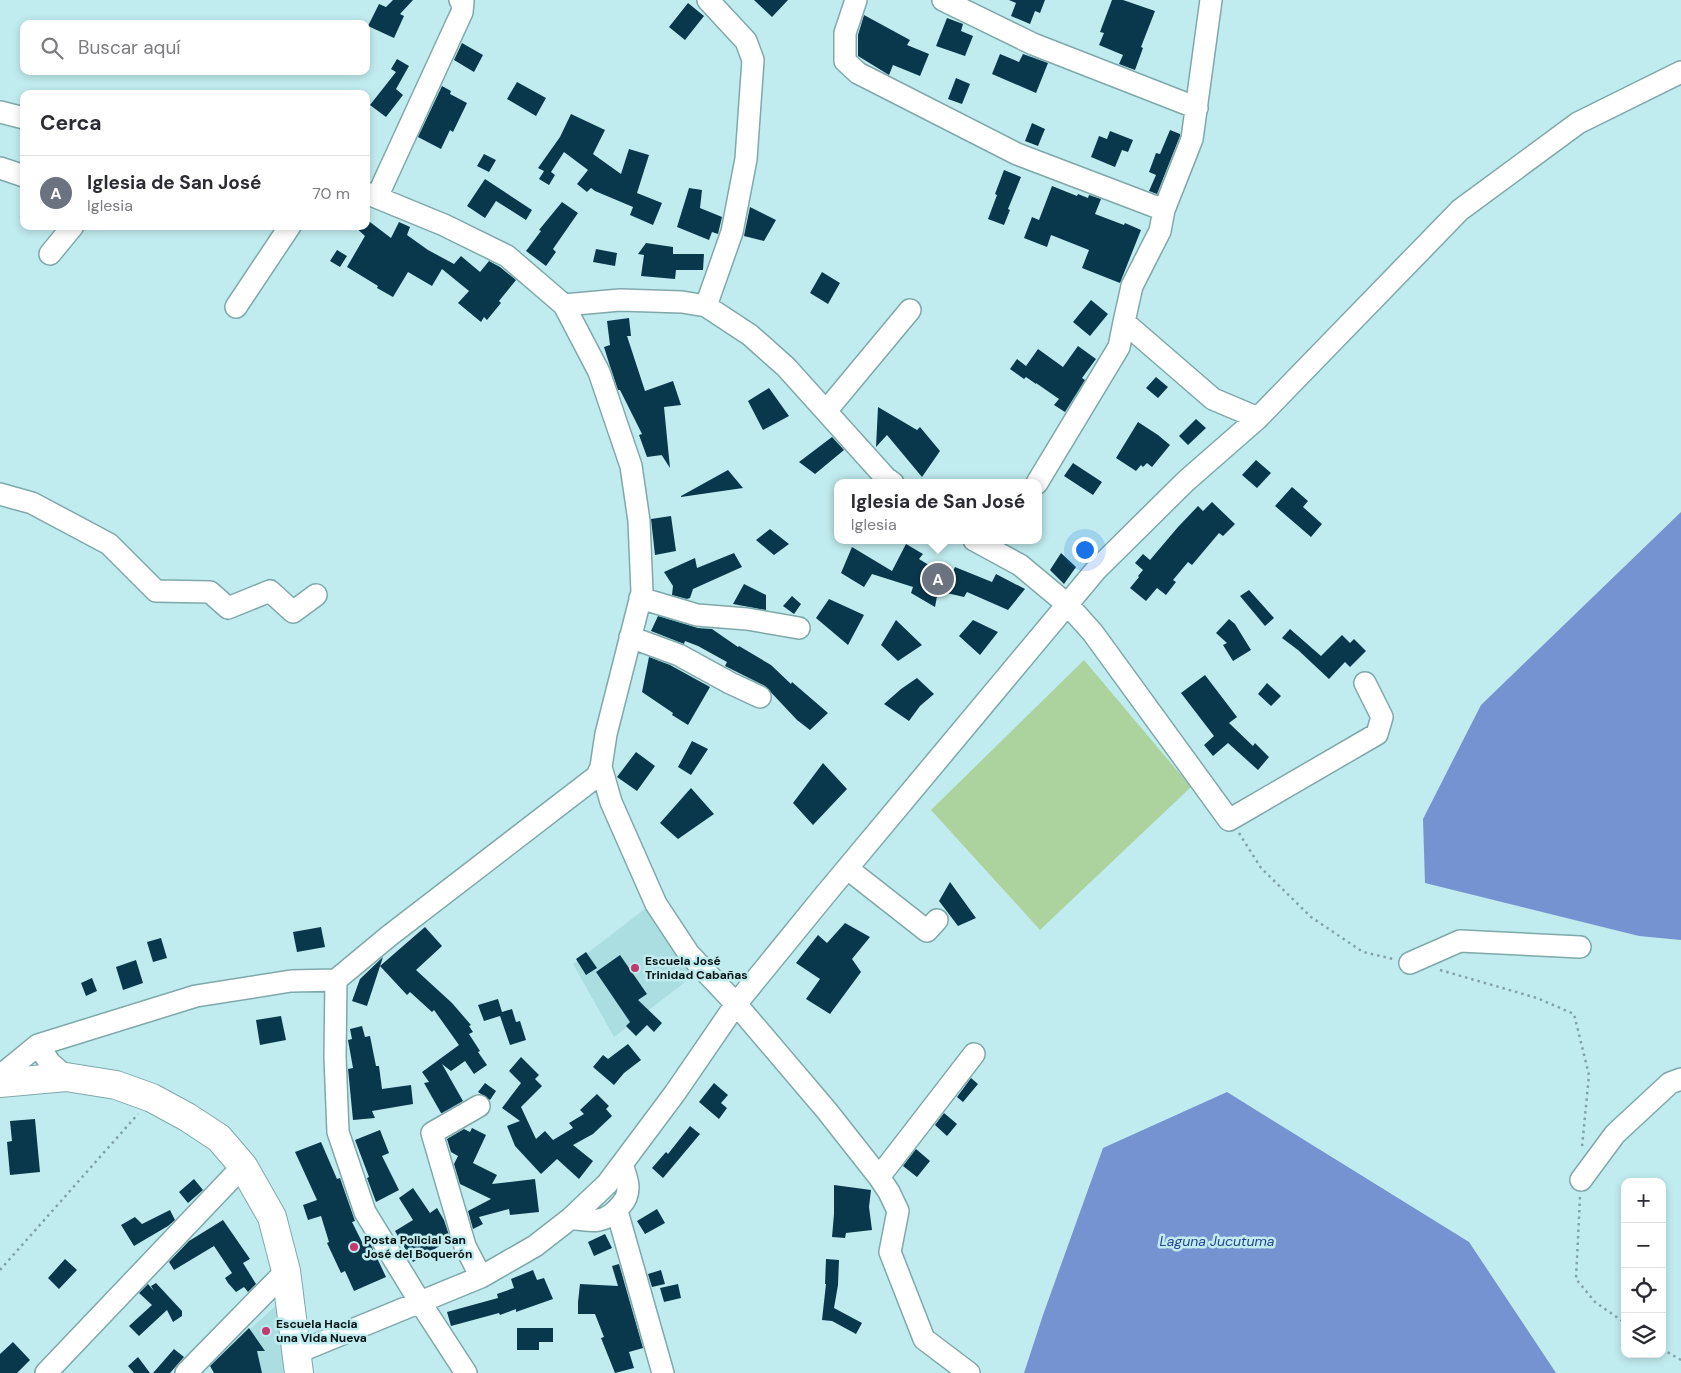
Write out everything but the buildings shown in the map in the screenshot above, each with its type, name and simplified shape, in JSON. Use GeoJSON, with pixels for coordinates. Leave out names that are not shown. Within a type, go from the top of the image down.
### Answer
{"type":"FeatureCollection","features":[{"type":"Feature","properties":{"kind":"main road"},"geometry":{"type":"LineString","coordinates":[[0,1083],[66,1077],[116,1085],[152,1098],[187,1117],[219,1138],[243,1166],[272,1217],[286,1270],[298,1363]]}},
{"type":"Feature","properties":{"kind":"street"},"geometry":{"type":"LineString","coordinates":[[0,1076],[38,1045],[196,996],[291,981],[336,980],[397,930],[596,776],[601,767],[606,734],[642,592],[639,521],[630,466],[599,372],[564,305],[507,256],[444,225],[372,195],[462,12],[463,2],[460,0]]}},
{"type":"Feature","properties":{"kind":"street"},"geometry":{"type":"LineString","coordinates":[[706,306],[732,232],[745,168],[753,60],[746,41],[708,0]]}},
{"type":"Feature","properties":{"kind":"street"},"geometry":{"type":"LineString","coordinates":[[856,0],[845,33],[845,60],[858,73],[1017,154],[1164,210]]}},
{"type":"Feature","properties":{"kind":"street"},"geometry":{"type":"LineString","coordinates":[[943,0],[1033,44],[1197,108]]}},
{"type":"Feature","properties":{"kind":"street"},"geometry":{"type":"LineString","coordinates":[[1040,479],[1119,347],[1132,286],[1160,230],[1164,210],[1192,138],[1211,0]]}},
{"type":"Feature","properties":{"kind":"street"},"geometry":{"type":"LineString","coordinates":[[298,1363],[420,1302],[481,1277],[535,1246],[570,1218],[607,1184],[675,1093],[736,1004],[1096,570],[1180,488],[1258,418],[1460,210],[1578,123],[1681,72]]}},
{"type":"Feature","properties":{"kind":"street"},"geometry":{"type":"LineString","coordinates":[[0,112],[20,117]]}},
{"type":"Feature","properties":{"kind":"street"},"geometry":{"type":"LineString","coordinates":[[0,168],[20,175]]}},
{"type":"Feature","properties":{"kind":"street"},"geometry":{"type":"LineString","coordinates":[[50,254],[70,230]]}},
{"type":"Feature","properties":{"kind":"street"},"geometry":{"type":"LineString","coordinates":[[236,307],[287,230]]}},
{"type":"Feature","properties":{"kind":"street"},"geometry":{"type":"LineString","coordinates":[[564,305],[620,300],[682,302],[706,306],[750,335],[786,368],[887,479]]}},
{"type":"Feature","properties":{"kind":"street"},"geometry":{"type":"LineString","coordinates":[[826,411],[910,310]]}},
{"type":"Feature","properties":{"kind":"street"},"geometry":{"type":"LineString","coordinates":[[1124,322],[1213,399],[1258,418]]}},
{"type":"Feature","properties":{"kind":"street"},"geometry":{"type":"LineString","coordinates":[[0,494],[32,503],[109,544],[156,591],[210,592],[228,608],[270,592],[293,612],[316,595]]}},
{"type":"Feature","properties":{"kind":"street"},"geometry":{"type":"LineString","coordinates":[[1000,546],[1068,605],[1098,641],[1230,820],[1377,734],[1382,717],[1364,683]]}},
{"type":"Feature","properties":{"kind":"street"},"geometry":{"type":"LineString","coordinates":[[640,598],[697,615],[747,619],[799,628]]}},
{"type":"Feature","properties":{"kind":"street"},"geometry":{"type":"LineString","coordinates":[[630,637],[679,655],[760,697]]}},
{"type":"Feature","properties":{"kind":"street"},"geometry":{"type":"LineString","coordinates":[[601,767],[611,802],[656,904],[689,954],[736,1004],[879,1176],[898,1211],[890,1252],[924,1339],[969,1373]]}},
{"type":"Feature","properties":{"kind":"street"},"geometry":{"type":"LineString","coordinates":[[848,869],[927,931],[937,920]]}},
{"type":"Feature","properties":{"kind":"street"},"geometry":{"type":"LineString","coordinates":[[1410,963],[1460,941],[1580,947]]}},
{"type":"Feature","properties":{"kind":"street"},"geometry":{"type":"LineString","coordinates":[[336,980],[335,1058],[338,1132],[365,1212],[466,1373]]}},
{"type":"Feature","properties":{"kind":"street"},"geometry":{"type":"LineString","coordinates":[[38,1045],[50,1063],[66,1077]]}},
{"type":"Feature","properties":{"kind":"street"},"geometry":{"type":"LineString","coordinates":[[879,1176],[974,1054]]}},
{"type":"Feature","properties":{"kind":"street"},"geometry":{"type":"LineString","coordinates":[[1581,1180],[1615,1134],[1670,1083],[1681,1079]]}},
{"type":"Feature","properties":{"kind":"street"},"geometry":{"type":"LineString","coordinates":[[479,1106],[432,1133],[465,1246],[481,1277]]}},
{"type":"Feature","properties":{"kind":"street"},"geometry":{"type":"LineString","coordinates":[[570,1218],[590,1221],[608,1218],[617,1211],[626,1199],[628,1186],[622,1164]]}},
{"type":"Feature","properties":{"kind":"street"},"geometry":{"type":"LineString","coordinates":[[46,1373],[243,1166]]}},
{"type":"Feature","properties":{"kind":"street"},"geometry":{"type":"LineString","coordinates":[[617,1211],[663,1373]]}},
{"type":"Feature","properties":{"kind":"street"},"geometry":{"type":"LineString","coordinates":[[186,1373],[286,1270]]}},
{"type":"Feature","properties":{"kind":"path"},"geometry":{"type":"LineString","coordinates":[[1230,820],[1261,868],[1311,917],[1363,952],[1410,963]]}},
{"type":"Feature","properties":{"kind":"path"},"geometry":{"type":"LineString","coordinates":[[1439,970],[1537,998],[1574,1014],[1589,1074],[1576,1279],[1594,1302],[1621,1321]]}},
{"type":"Feature","properties":{"kind":"path"},"geometry":{"type":"LineString","coordinates":[[0,1270],[152,1098]]}},
{"type":"Feature","properties":{"kind":"path"},"geometry":{"type":"LineString","coordinates":[[1666,1351],[1681,1360]]}},
{"type":"Feature","properties":{"kind":"shaded area","name":"Escuela José Trinidad Cabañas"},"geometry":{"type":"Polygon","coordinates":[[[650,905],[697,973],[614,1037],[573,964],[650,905]]]}},
{"type":"Feature","properties":{"kind":"shaded area","name":"Escuela Hacia una Vida Nueva"},"geometry":{"type":"Polygon","coordinates":[[[280,1302],[290,1373],[223,1373],[217,1359],[280,1302]]]}},
{"type":"Feature","properties":{"kind":"green space"},"geometry":{"type":"Polygon","coordinates":[[[1084,660],[1191,787],[1040,930],[931,810],[1084,660]]]}},
{"type":"Feature","properties":{"kind":"water"},"geometry":{"type":"Polygon","coordinates":[[[1681,512],[1681,940],[1639,936],[1425,883],[1423,819],[1481,705],[1681,512]]]}},
{"type":"Feature","properties":{"kind":"water","name":"Laguna Jucutuma"},"geometry":{"type":"Polygon","coordinates":[[[1227,1092],[1469,1242],[1556,1373],[1024,1373],[1103,1148],[1227,1092]]]}},
{"type":"Feature","properties":{"kind":"place","name":"Iglesia de San José"},"geometry":{"type":"Point","coordinates":[938,579]}},
{"type":"Feature","properties":{"kind":"place","name":"Escuela José Trinidad Cabañas"},"geometry":{"type":"Point","coordinates":[635,968]}},
{"type":"Feature","properties":{"kind":"place","name":"Posta Policial San José del Boquerón"},"geometry":{"type":"Point","coordinates":[354,1247]}},
{"type":"Feature","properties":{"kind":"place","name":"Escuela Hacia una Vida Nueva"},"geometry":{"type":"Point","coordinates":[266,1331]}}]}
